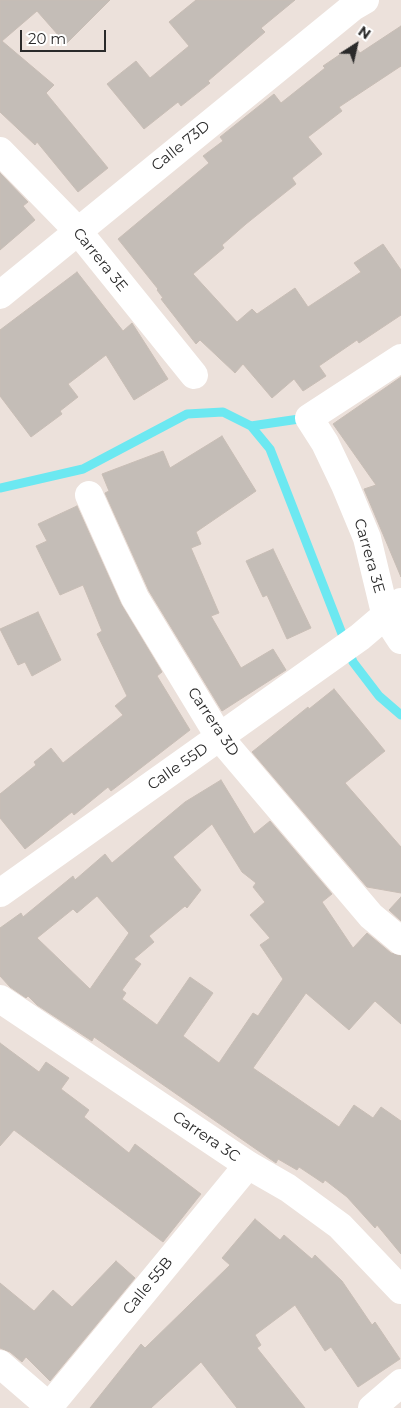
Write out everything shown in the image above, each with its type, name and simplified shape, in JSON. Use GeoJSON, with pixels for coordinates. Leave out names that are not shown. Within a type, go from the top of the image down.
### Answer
{"type":"FeatureCollection","features":[{"type":"Feature","properties":{"kind":"street","name":"Calle 73D"},"geometry":{"type":"LineString","coordinates":[[0,295],[76,230],[353,7],[365,0]]}},
{"type":"Feature","properties":{"kind":"street","name":"Carrera 3E"},"geometry":{"type":"LineString","coordinates":[[0,151],[76,230],[194,375]]}},
{"type":"Feature","properties":{"kind":"street","name":"Carrera 3E"},"geometry":{"type":"LineString","coordinates":[[401,358],[309,418],[337,468],[367,538],[393,609],[401,640]]}},
{"type":"Feature","properties":{"kind":"street","name":"Carrera 3D"},"geometry":{"type":"LineString","coordinates":[[89,495],[135,598],[220,738],[371,916],[401,941]]}},
{"type":"Feature","properties":{"kind":"street","name":"Calle 55D"},"geometry":{"type":"LineString","coordinates":[[0,893],[360,637],[393,609]]}},
{"type":"Feature","properties":{"kind":"street","name":"Carrera 3C"},"geometry":{"type":"LineString","coordinates":[[0,998],[248,1165],[288,1188],[340,1226],[401,1290]]}},
{"type":"Feature","properties":{"kind":"street","name":"Calle 55B"},"geometry":{"type":"LineString","coordinates":[[50,1408],[248,1165]]}},
{"type":"Feature","properties":{"kind":"street"},"geometry":{"type":"LineString","coordinates":[[0,1364],[50,1408]]}},
{"type":"Feature","properties":{"kind":"street"},"geometry":{"type":"LineString","coordinates":[[372,1408],[401,1383]]}},
{"type":"Feature","properties":{"kind":"building"},"geometry":{"type":"Polygon","coordinates":[[[0,0],[110,0],[66,44],[37,11],[2,41],[54,85],[46,93],[108,168],[78,192],[37,142],[35,145],[0,112],[0,0]]]}},
{"type":"Feature","properties":{"kind":"building"},"geometry":{"type":"Polygon","coordinates":[[[196,0],[295,0],[261,28],[265,32],[208,81],[210,83],[181,106],[178,102],[144,129],[107,84],[136,61],[150,78],[189,46],[169,22],[196,0]]]}},
{"type":"Feature","properties":{"kind":"building"},"geometry":{"type":"Polygon","coordinates":[[[401,26],[401,66],[339,107],[342,111],[308,137],[322,154],[292,178],[296,184],[246,224],[222,245],[224,248],[193,274],[237,322],[252,309],[257,314],[295,288],[308,307],[361,272],[354,263],[383,244],[401,270],[401,315],[359,343],[357,340],[319,366],[326,376],[303,391],[294,379],[272,398],[243,364],[235,373],[200,340],[196,344],[161,299],[163,298],[158,289],[118,239],[209,163],[203,156],[223,141],[220,137],[274,94],[281,103],[325,68],[323,66],[354,45],[360,53],[401,26]]]}},
{"type":"Feature","properties":{"kind":"building"},"geometry":{"type":"Polygon","coordinates":[[[0,173],[28,202],[23,206],[35,220],[0,250],[0,173]]]}},
{"type":"Feature","properties":{"kind":"building"},"geometry":{"type":"Polygon","coordinates":[[[77,272],[123,331],[132,323],[168,379],[134,400],[106,355],[68,384],[78,397],[60,411],[62,414],[31,437],[0,396],[0,330],[77,272]]]}},
{"type":"Feature","properties":{"kind":"building"},"geometry":{"type":"Polygon","coordinates":[[[401,377],[401,577],[364,489],[376,485],[333,424],[401,377]]]}},
{"type":"Feature","properties":{"kind":"building"},"geometry":{"type":"Polygon","coordinates":[[[222,436],[256,491],[196,532],[201,544],[191,548],[219,613],[211,616],[241,668],[273,649],[286,670],[222,711],[149,591],[105,493],[109,491],[102,474],[163,451],[170,468],[222,436]]]}},
{"type":"Feature","properties":{"kind":"building"},"geometry":{"type":"Polygon","coordinates":[[[77,506],[121,604],[162,672],[157,676],[190,730],[111,791],[108,787],[74,815],[72,812],[25,849],[0,818],[0,794],[36,765],[34,762],[51,748],[63,763],[123,715],[115,706],[127,696],[97,634],[102,631],[83,585],[60,595],[36,546],[47,541],[38,524],[77,506]]]}},
{"type":"Feature","properties":{"kind":"building"},"geometry":{"type":"Polygon","coordinates":[[[273,549],[311,628],[287,639],[267,595],[263,597],[246,561],[273,549]]]}},
{"type":"Feature","properties":{"kind":"building"},"geometry":{"type":"Polygon","coordinates":[[[38,612],[61,660],[32,676],[25,662],[18,665],[0,629],[38,612]]]}},
{"type":"Feature","properties":{"kind":"building"},"geometry":{"type":"Polygon","coordinates":[[[334,689],[385,751],[345,783],[401,847],[401,893],[367,887],[252,752],[308,707],[309,709],[334,689]]]}},
{"type":"Feature","properties":{"kind":"building"},"geometry":{"type":"Polygon","coordinates":[[[221,780],[254,834],[270,821],[332,894],[322,902],[353,948],[367,933],[391,953],[401,956],[401,1024],[375,1001],[349,1030],[306,993],[253,1068],[339,1127],[354,1105],[373,1118],[381,1107],[401,1121],[401,1254],[377,1225],[375,1228],[347,1197],[325,1180],[323,1183],[299,1167],[297,1170],[278,1159],[276,1163],[94,1037],[92,1041],[37,1005],[28,996],[26,998],[10,987],[0,976],[0,928],[21,913],[23,917],[73,876],[75,880],[105,854],[112,863],[185,802],[221,780]],[[212,824],[173,857],[201,890],[187,908],[185,906],[149,936],[154,942],[134,959],[141,964],[122,990],[126,993],[122,999],[157,1025],[190,977],[213,993],[183,1036],[219,1063],[253,1013],[258,1016],[283,979],[260,945],[270,938],[250,915],[265,902],[253,887],[256,883],[242,872],[212,824]],[[97,896],[77,913],[73,909],[37,938],[90,989],[129,933],[97,896]]]}},
{"type":"Feature","properties":{"kind":"building"},"geometry":{"type":"Polygon","coordinates":[[[401,897],[401,921],[389,910],[401,897]]]}},
{"type":"Feature","properties":{"kind":"building"},"geometry":{"type":"Polygon","coordinates":[[[0,1043],[39,1072],[46,1062],[69,1078],[61,1089],[89,1110],[84,1117],[129,1153],[135,1144],[201,1194],[163,1242],[14,1130],[0,1146],[0,1043]]]}},
{"type":"Feature","properties":{"kind":"building"},"geometry":{"type":"Polygon","coordinates":[[[255,1219],[280,1240],[284,1235],[312,1259],[315,1255],[342,1281],[372,1325],[375,1322],[400,1359],[358,1387],[331,1347],[325,1351],[295,1305],[255,1335],[261,1345],[257,1348],[305,1408],[237,1408],[201,1362],[151,1408],[90,1408],[141,1344],[145,1348],[230,1265],[222,1258],[255,1219]]]}},
{"type":"Feature","properties":{"kind":"building"},"geometry":{"type":"Polygon","coordinates":[[[116,1261],[135,1278],[50,1381],[26,1357],[22,1362],[10,1352],[0,1348],[0,1283],[34,1311],[53,1290],[72,1307],[116,1261]]]}},
{"type":"Feature","properties":{"kind":"waterway"},"geometry":{"type":"LineString","coordinates":[[0,488],[83,469],[187,414],[223,412],[251,426],[270,449],[353,662],[379,696],[401,715]]}},
{"type":"Feature","properties":{"kind":"waterway"},"geometry":{"type":"LineString","coordinates":[[251,426],[306,418]]}}]}
